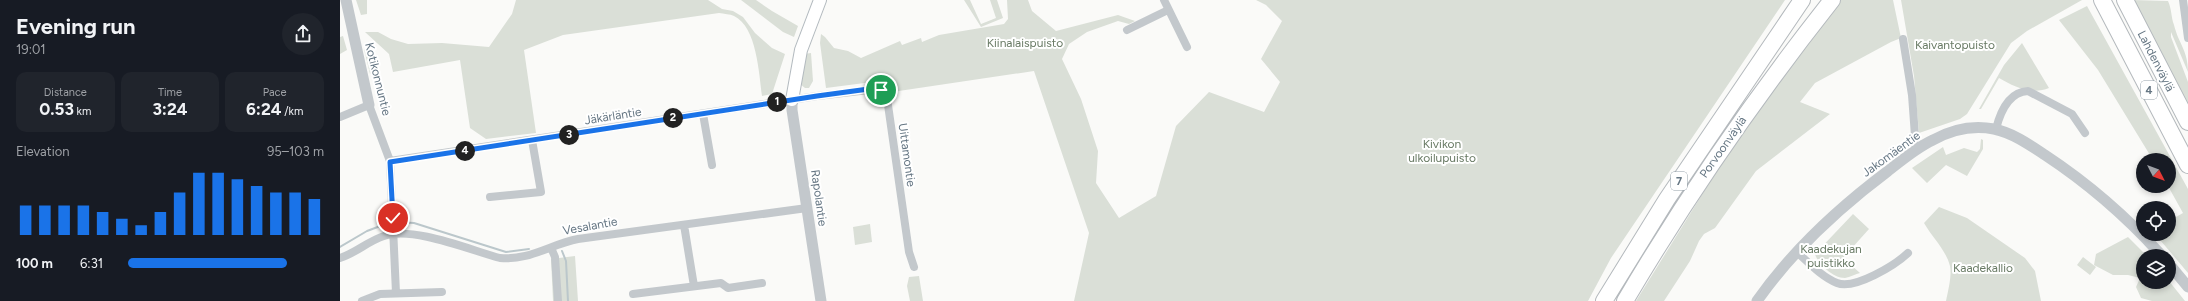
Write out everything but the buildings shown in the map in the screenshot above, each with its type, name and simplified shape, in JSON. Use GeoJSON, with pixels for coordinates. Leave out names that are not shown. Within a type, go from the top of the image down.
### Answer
{"type":"FeatureCollection","features":[{"type":"Feature","properties":{"kind":"highway","name":"Porvoonväylä"},"geometry":{"type":"LineString","coordinates":[[1604,301],[1667,199],[1802,0]]}},
{"type":"Feature","properties":{"kind":"highway","name":"Porvoonväylä"},"geometry":{"type":"LineString","coordinates":[[1625,301],[1659,242],[1722,147],[1832,0]]}},
{"type":"Feature","properties":{"kind":"highway","name":"Lahdenväylä"},"geometry":{"type":"LineString","coordinates":[[2102,0],[2188,165]]}},
{"type":"Feature","properties":{"kind":"highway","name":"Lahdenväylä"},"geometry":{"type":"LineString","coordinates":[[2124,0],[2188,122]]}},
{"type":"Feature","properties":{"kind":"main road"},"geometry":{"type":"LineString","coordinates":[[792,100],[801,50],[820,0]]}},
{"type":"Feature","properties":{"kind":"street","name":"Kotikonnuntie"},"geometry":{"type":"LineString","coordinates":[[346,0],[368,105],[390,162],[396,293]]}},
{"type":"Feature","properties":{"kind":"street"},"geometry":{"type":"LineString","coordinates":[[1164,0],[1186,47]]}},
{"type":"Feature","properties":{"kind":"street"},"geometry":{"type":"LineString","coordinates":[[2183,0],[2188,38]]}},
{"type":"Feature","properties":{"kind":"street"},"geometry":{"type":"LineString","coordinates":[[1127,30],[1168,10]]}},
{"type":"Feature","properties":{"kind":"street"},"geometry":{"type":"LineString","coordinates":[[1903,39],[1912,95],[1916,136],[1920,147]]}},
{"type":"Feature","properties":{"kind":"street","name":"Uittamontie"},"geometry":{"type":"LineString","coordinates":[[792,100],[876,88],[884,92],[887,98],[909,252],[914,267]]}},
{"type":"Feature","properties":{"kind":"street"},"geometry":{"type":"LineString","coordinates":[[1996,129],[2000,115],[2011,98],[2015,94],[2028,91],[2072,114],[2085,133]]}},
{"type":"Feature","properties":{"kind":"street","name":"Jäkärläntie"},"geometry":{"type":"LineString","coordinates":[[390,162],[792,100]]}},
{"type":"Feature","properties":{"kind":"street","name":"Rapolantie"},"geometry":{"type":"LineString","coordinates":[[792,100],[792,110],[821,301]]}},
{"type":"Feature","properties":{"kind":"street"},"geometry":{"type":"LineString","coordinates":[[340,117],[368,105]]}},
{"type":"Feature","properties":{"kind":"street"},"geometry":{"type":"LineString","coordinates":[[703,114],[712,165]]}},
{"type":"Feature","properties":{"kind":"street","name":"Jakomäentie"},"geometry":{"type":"LineString","coordinates":[[1757,301],[1798,253],[1847,204],[1920,147],[1933,139],[1959,130],[1979,128],[1996,129],[2018,138],[2098,193],[2130,222],[2155,249]]}},
{"type":"Feature","properties":{"kind":"street"},"geometry":{"type":"LineString","coordinates":[[490,198],[541,192],[532,140]]}},
{"type":"Feature","properties":{"kind":"street","name":"Vesalantie"},"geometry":{"type":"LineString","coordinates":[[340,258],[355,252],[382,236],[393,234],[420,235],[500,258],[513,260],[529,256],[565,241],[807,208]]}},
{"type":"Feature","properties":{"kind":"street"},"geometry":{"type":"LineString","coordinates":[[684,225],[694,286]]}},
{"type":"Feature","properties":{"kind":"street"},"geometry":{"type":"LineString","coordinates":[[552,250],[555,257],[558,301]]}},
{"type":"Feature","properties":{"kind":"street"},"geometry":{"type":"LineString","coordinates":[[1798,253],[1837,283],[1851,284],[1896,263],[1908,253]]}},
{"type":"Feature","properties":{"kind":"street"},"geometry":{"type":"LineString","coordinates":[[2176,272],[2188,287]]}},
{"type":"Feature","properties":{"kind":"street"},"geometry":{"type":"LineString","coordinates":[[633,294],[721,283],[728,288],[762,283]]}},
{"type":"Feature","properties":{"kind":"street"},"geometry":{"type":"LineString","coordinates":[[362,301],[376,295],[442,292]]}},
{"type":"Feature","properties":{"kind":"green space"},"geometry":{"type":"Polygon","coordinates":[[[356,0],[367,0],[367,14],[361,15],[356,0]]]}},
{"type":"Feature","properties":{"kind":"green space"},"geometry":{"type":"Polygon","coordinates":[[[516,0],[708,0],[722,9],[733,11],[743,17],[755,33],[772,48],[785,54],[772,94],[762,96],[756,52],[752,40],[748,30],[742,22],[732,15],[719,13],[563,35],[524,50],[536,133],[486,139],[470,128],[460,60],[393,72],[389,54],[365,32],[378,32],[391,39],[408,44],[442,43],[489,47],[512,14],[516,0]]]}},
{"type":"Feature","properties":{"kind":"green space"},"geometry":{"type":"Polygon","coordinates":[[[741,0],[756,0],[798,26],[794,37],[783,32],[741,0]]]}},
{"type":"Feature","properties":{"kind":"green space"},"geometry":{"type":"Polygon","coordinates":[[[964,0],[970,0],[981,24],[996,18],[990,0],[997,0],[1003,18],[981,27],[964,0]]]}},
{"type":"Feature","properties":{"kind":"green space","name":"Kivikon ulkoilupuisto"},"geometry":{"type":"Polygon","coordinates":[[[1007,0],[1028,0],[1032,11],[1056,31],[1118,15],[1135,21],[1129,24],[1118,21],[1087,32],[1069,44],[1062,59],[1081,99],[1098,151],[1096,183],[1119,218],[1156,196],[1176,126],[1209,92],[1264,112],[1280,82],[1261,59],[1282,21],[1266,5],[1256,0],[1785,0],[1611,258],[1588,301],[1074,301],[1089,233],[1034,71],[892,92],[880,81],[826,88],[820,43],[821,34],[834,48],[848,51],[861,58],[900,41],[902,45],[921,38],[922,42],[939,35],[1004,24],[1008,19],[1007,0]]]}},
{"type":"Feature","properties":{"kind":"green space"},"geometry":{"type":"Polygon","coordinates":[[[1841,0],[1893,0],[1901,38],[1815,83],[1800,102],[1830,114],[1756,171],[1715,228],[1704,234],[1699,241],[1690,261],[1664,301],[1636,301],[1739,135],[1841,0]]]}},
{"type":"Feature","properties":{"kind":"green space","name":"Kaivantopuisto"},"geometry":{"type":"Polygon","coordinates":[[[1901,0],[2082,0],[2027,31],[2011,43],[1967,114],[1960,119],[1919,133],[1914,76],[1901,0]]]}},
{"type":"Feature","properties":{"kind":"green space"},"geometry":{"type":"Polygon","coordinates":[[[2132,0],[2168,1],[2176,32],[2187,58],[2188,72],[2171,32],[2171,37],[2188,82],[2188,107],[2132,0]]]}},
{"type":"Feature","properties":{"kind":"green space"},"geometry":{"type":"Polygon","coordinates":[[[2087,6],[2168,153],[2149,153],[2098,70],[2059,20],[2087,6]]]}},
{"type":"Feature","properties":{"kind":"green space"},"geometry":{"type":"Polygon","coordinates":[[[343,36],[347,50],[340,54],[340,37],[343,36]]]}},
{"type":"Feature","properties":{"kind":"green space"},"geometry":{"type":"Polygon","coordinates":[[[2022,43],[2049,88],[2036,91],[2023,89],[1999,78],[1981,109],[1979,109],[2004,65],[2022,43]]]}},
{"type":"Feature","properties":{"kind":"green space"},"geometry":{"type":"Polygon","coordinates":[[[364,49],[377,63],[376,71],[370,74],[364,49]]]}},
{"type":"Feature","properties":{"kind":"green space"},"geometry":{"type":"Polygon","coordinates":[[[811,53],[813,81],[809,88],[805,88],[800,84],[804,54],[811,53]]]}},
{"type":"Feature","properties":{"kind":"green space"},"geometry":{"type":"Polygon","coordinates":[[[1981,139],[1983,140],[1983,149],[1967,176],[1946,165],[1927,183],[1912,168],[1943,147],[1946,155],[1964,148],[1977,152],[1980,149],[1981,139]]]}},
{"type":"Feature","properties":{"kind":"green space"},"geometry":{"type":"Polygon","coordinates":[[[2176,167],[2188,189],[2188,273],[2176,259],[2176,249],[2168,249],[2161,241],[2176,241],[2176,217],[2183,213],[2172,193],[2176,193],[2176,167]]]}},
{"type":"Feature","properties":{"kind":"green space","name":"Kaadekallio"},"geometry":{"type":"Polygon","coordinates":[[[1939,207],[1967,218],[2025,258],[2035,271],[2041,301],[1946,301],[1950,279],[1950,266],[1942,249],[1924,223],[1939,207]]]}},
{"type":"Feature","properties":{"kind":"green space","name":"Kaadekujan puistikko"},"geometry":{"type":"Polygon","coordinates":[[[1853,214],[1869,229],[1843,258],[1860,273],[1845,278],[1836,276],[1827,270],[1819,262],[1815,254],[1853,214]]]}},
{"type":"Feature","properties":{"kind":"green space"},"geometry":{"type":"Polygon","coordinates":[[[870,224],[872,242],[855,245],[853,227],[870,224]]]}},
{"type":"Feature","properties":{"kind":"green space"},"geometry":{"type":"Polygon","coordinates":[[[2128,237],[2140,249],[2136,249],[2136,277],[2128,275],[2113,275],[2094,265],[2096,254],[2128,237]]]}},
{"type":"Feature","properties":{"kind":"green space"},"geometry":{"type":"Polygon","coordinates":[[[575,256],[578,301],[553,301],[551,259],[575,256]]]}},
{"type":"Feature","properties":{"kind":"green space"},"geometry":{"type":"Polygon","coordinates":[[[2083,257],[2096,267],[2090,275],[2077,265],[2083,257]]]}},
{"type":"Feature","properties":{"kind":"green space"},"geometry":{"type":"Polygon","coordinates":[[[919,276],[923,301],[910,301],[907,286],[909,277],[919,276]]]}},
{"type":"Feature","properties":{"kind":"green space"},"geometry":{"type":"Polygon","coordinates":[[[2137,289],[2175,289],[2185,301],[2152,301],[2141,298],[2137,289]]]}},
{"type":"Feature","properties":{"kind":"waterway"},"geometry":{"type":"LineString","coordinates":[[399,222],[414,223],[506,252],[529,249]]}},
{"type":"Feature","properties":{"kind":"waterway"},"geometry":{"type":"LineString","coordinates":[[340,247],[367,231],[383,225]]}},
{"type":"Feature","properties":{"kind":"waterway"},"geometry":{"type":"LineString","coordinates":[[562,251],[566,261],[568,301]]}},
{"type":"Feature","properties":{"kind":"route"},"geometry":{"type":"LineString","coordinates":[[393,218],[390,162],[817,96],[876,88],[881,90]]}},
{"type":"Feature","properties":{"kind":"park label","name":"Kiinalaispuisto"},"geometry":{"type":"Point","coordinates":[1025,43]}}]}
